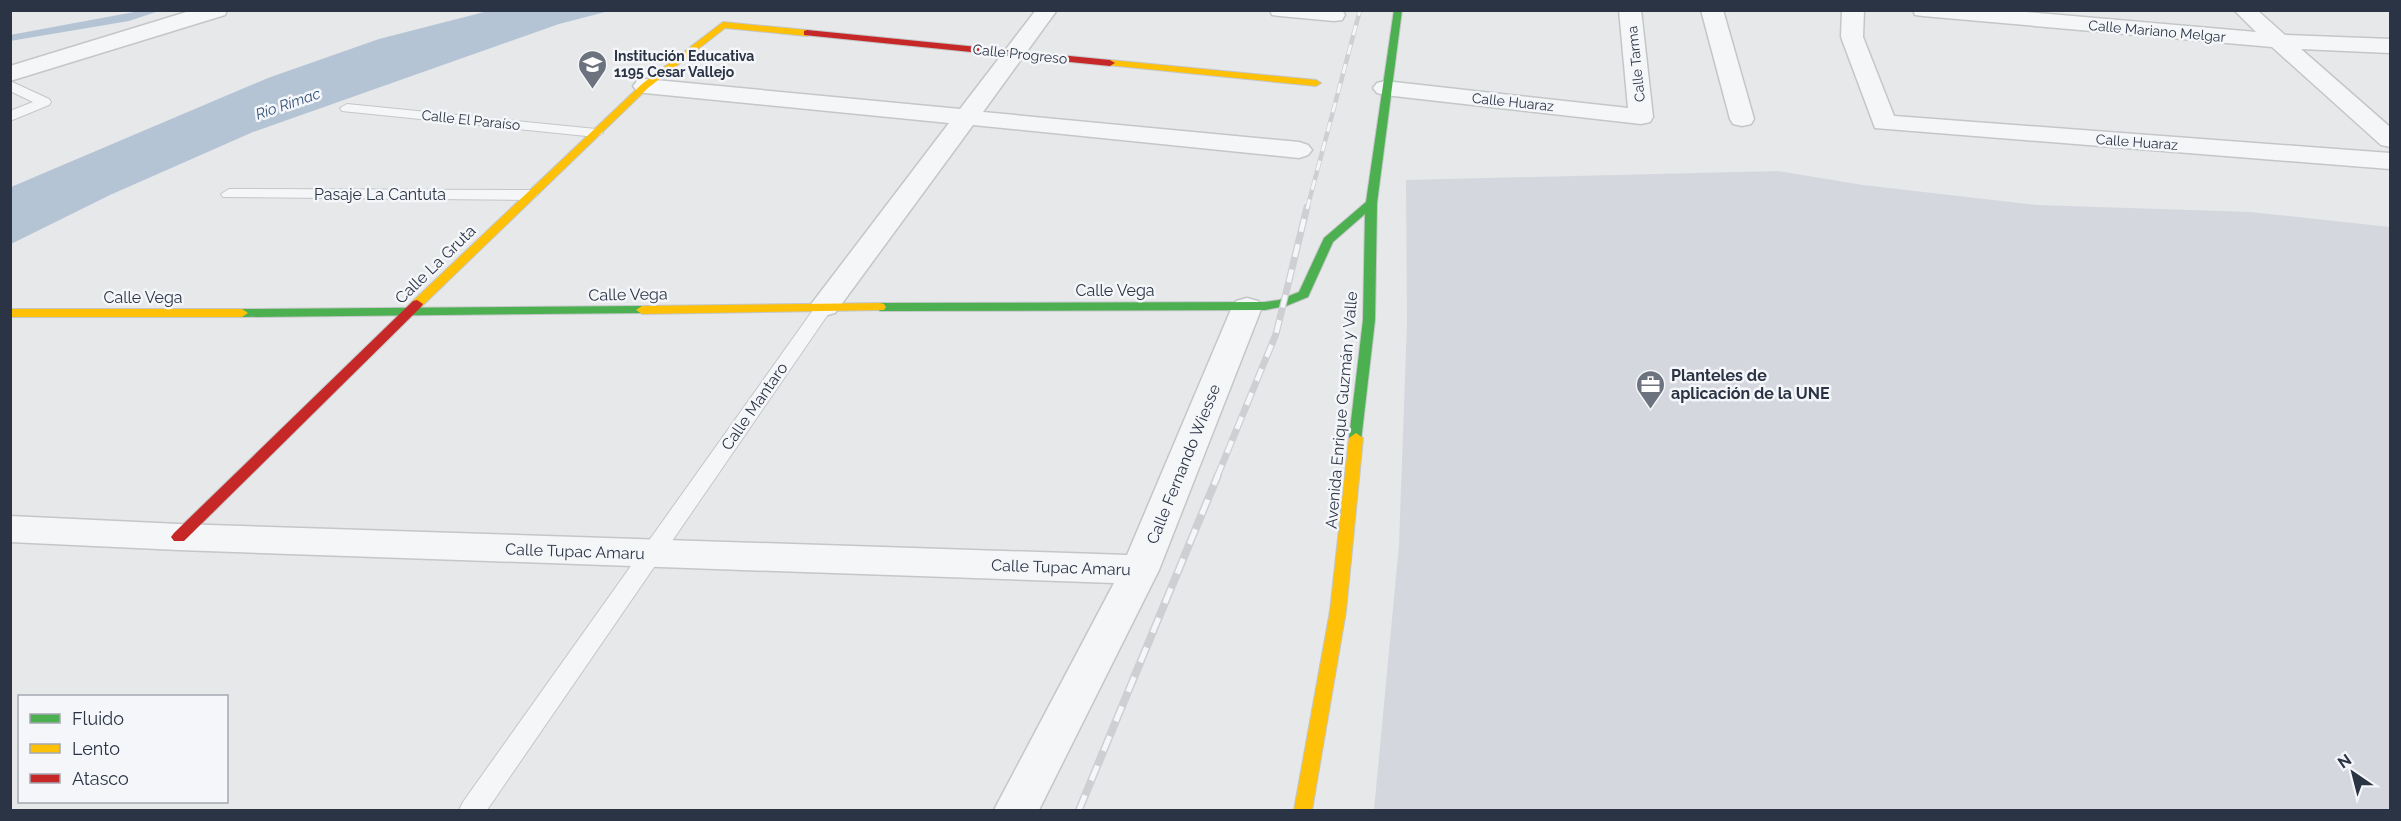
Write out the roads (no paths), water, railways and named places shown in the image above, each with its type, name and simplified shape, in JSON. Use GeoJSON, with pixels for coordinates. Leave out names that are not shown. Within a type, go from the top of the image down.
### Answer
{"type":"FeatureCollection","features":[{"type":"Feature","properties":{"kind":"street"},"geometry":{"type":"LineString","coordinates":[[10,74],[217,10]]}},
{"type":"Feature","properties":{"kind":"street","name":"Calle Mantaro"},"geometry":{"type":"LineString","coordinates":[[824,307],[1047,10]]}},
{"type":"Feature","properties":{"kind":"street"},"geometry":{"type":"LineString","coordinates":[[1280,10],[1334,15]]}},
{"type":"Feature","properties":{"kind":"street","name":"Avenida Enrique Guzmán y Valle"},"geometry":{"type":"LineString","coordinates":[[1303,810],[1339,600],[1369,320],[1371,203],[1385,88],[1398,10]]}},
{"type":"Feature","properties":{"kind":"street","name":"Calle Tarma"},"geometry":{"type":"LineString","coordinates":[[1630,10],[1641,117]]}},
{"type":"Feature","properties":{"kind":"street"},"geometry":{"type":"LineString","coordinates":[[1712,10],[1742,119]]}},
{"type":"Feature","properties":{"kind":"street","name":"Calle Huaraz"},"geometry":{"type":"LineString","coordinates":[[1853,10],[1852,37],[1884,123],[2391,161]]}},
{"type":"Feature","properties":{"kind":"street","name":"Calle Mariano Melgar"},"geometry":{"type":"LineString","coordinates":[[1923,10],[2279,41],[2391,46]]}},
{"type":"Feature","properties":{"kind":"street"},"geometry":{"type":"LineString","coordinates":[[2244,10],[2391,140]]}},
{"type":"Feature","properties":{"kind":"street","name":"Calle Progreso"},"geometry":{"type":"LineString","coordinates":[[723,25],[1316,83]]}},
{"type":"Feature","properties":{"kind":"street","name":"Calle La Gruta"},"geometry":{"type":"LineString","coordinates":[[179,537],[645,86],[723,25]]}},
{"type":"Feature","properties":{"kind":"street"},"geometry":{"type":"LineString","coordinates":[[645,86],[1299,150]]}},
{"type":"Feature","properties":{"kind":"street","name":"Calle Huaraz"},"geometry":{"type":"LineString","coordinates":[[1385,88],[1641,117]]}},
{"type":"Feature","properties":{"kind":"street","name":"Calle Vega"},"geometry":{"type":"LineString","coordinates":[[10,313],[408,313],[824,307],[1247,307],[1282,303],[1304,294],[1328,240],[1371,203]]}},
{"type":"Feature","properties":{"kind":"street","name":"Calle Fernando Wiesse"},"geometry":{"type":"LineString","coordinates":[[1016,810],[1140,570],[1247,307]]}},
{"type":"Feature","properties":{"kind":"street","name":"Calle Tupac Amaru"},"geometry":{"type":"LineString","coordinates":[[10,529],[179,537],[1140,570]]}},
{"type":"Feature","properties":{"kind":"lane"},"geometry":{"type":"LineString","coordinates":[[10,86],[44,102],[10,117]]}},
{"type":"Feature","properties":{"kind":"lane","name":"Calle El Paraíso"},"geometry":{"type":"LineString","coordinates":[[347,108],[596,133]]}},
{"type":"Feature","properties":{"kind":"lane","name":"Pasaje La Cantuta"},"geometry":{"type":"LineString","coordinates":[[229,194],[531,195]]}},
{"type":"Feature","properties":{"kind":"lane","name":"Calle Mantaro"},"geometry":{"type":"LineString","coordinates":[[472,810],[824,307]]}},
{"type":"Feature","properties":{"kind":"water","name":"Río Rímac"},"geometry":{"type":"Polygon","coordinates":[[[492,10],[609,11],[559,24],[253,132],[110,195],[11,244],[11,187],[268,78],[379,39],[492,10]]]}},
{"type":"Feature","properties":{"kind":"waterway"},"geometry":{"type":"LineString","coordinates":[[10,38],[129,18],[157,10]]}},
{"type":"Feature","properties":{"kind":"railway"},"geometry":{"type":"LineString","coordinates":[[1307,209],[1360,10]]}},
{"type":"Feature","properties":{"kind":"railway"},"geometry":{"type":"LineString","coordinates":[[1217,477],[1276,334],[1307,207]]}},
{"type":"Feature","properties":{"kind":"railway"},"geometry":{"type":"LineString","coordinates":[[1079,810],[1218,475]]}},
{"type":"Feature","properties":{"kind":"place","name":"Institución Educativa 1195 Cesar Vallejo"},"geometry":{"type":"Point","coordinates":[593,90]}},
{"type":"Feature","properties":{"kind":"place","name":"Planteles de aplicación de la UNE"},"geometry":{"type":"Point","coordinates":[1650,410]}}]}
